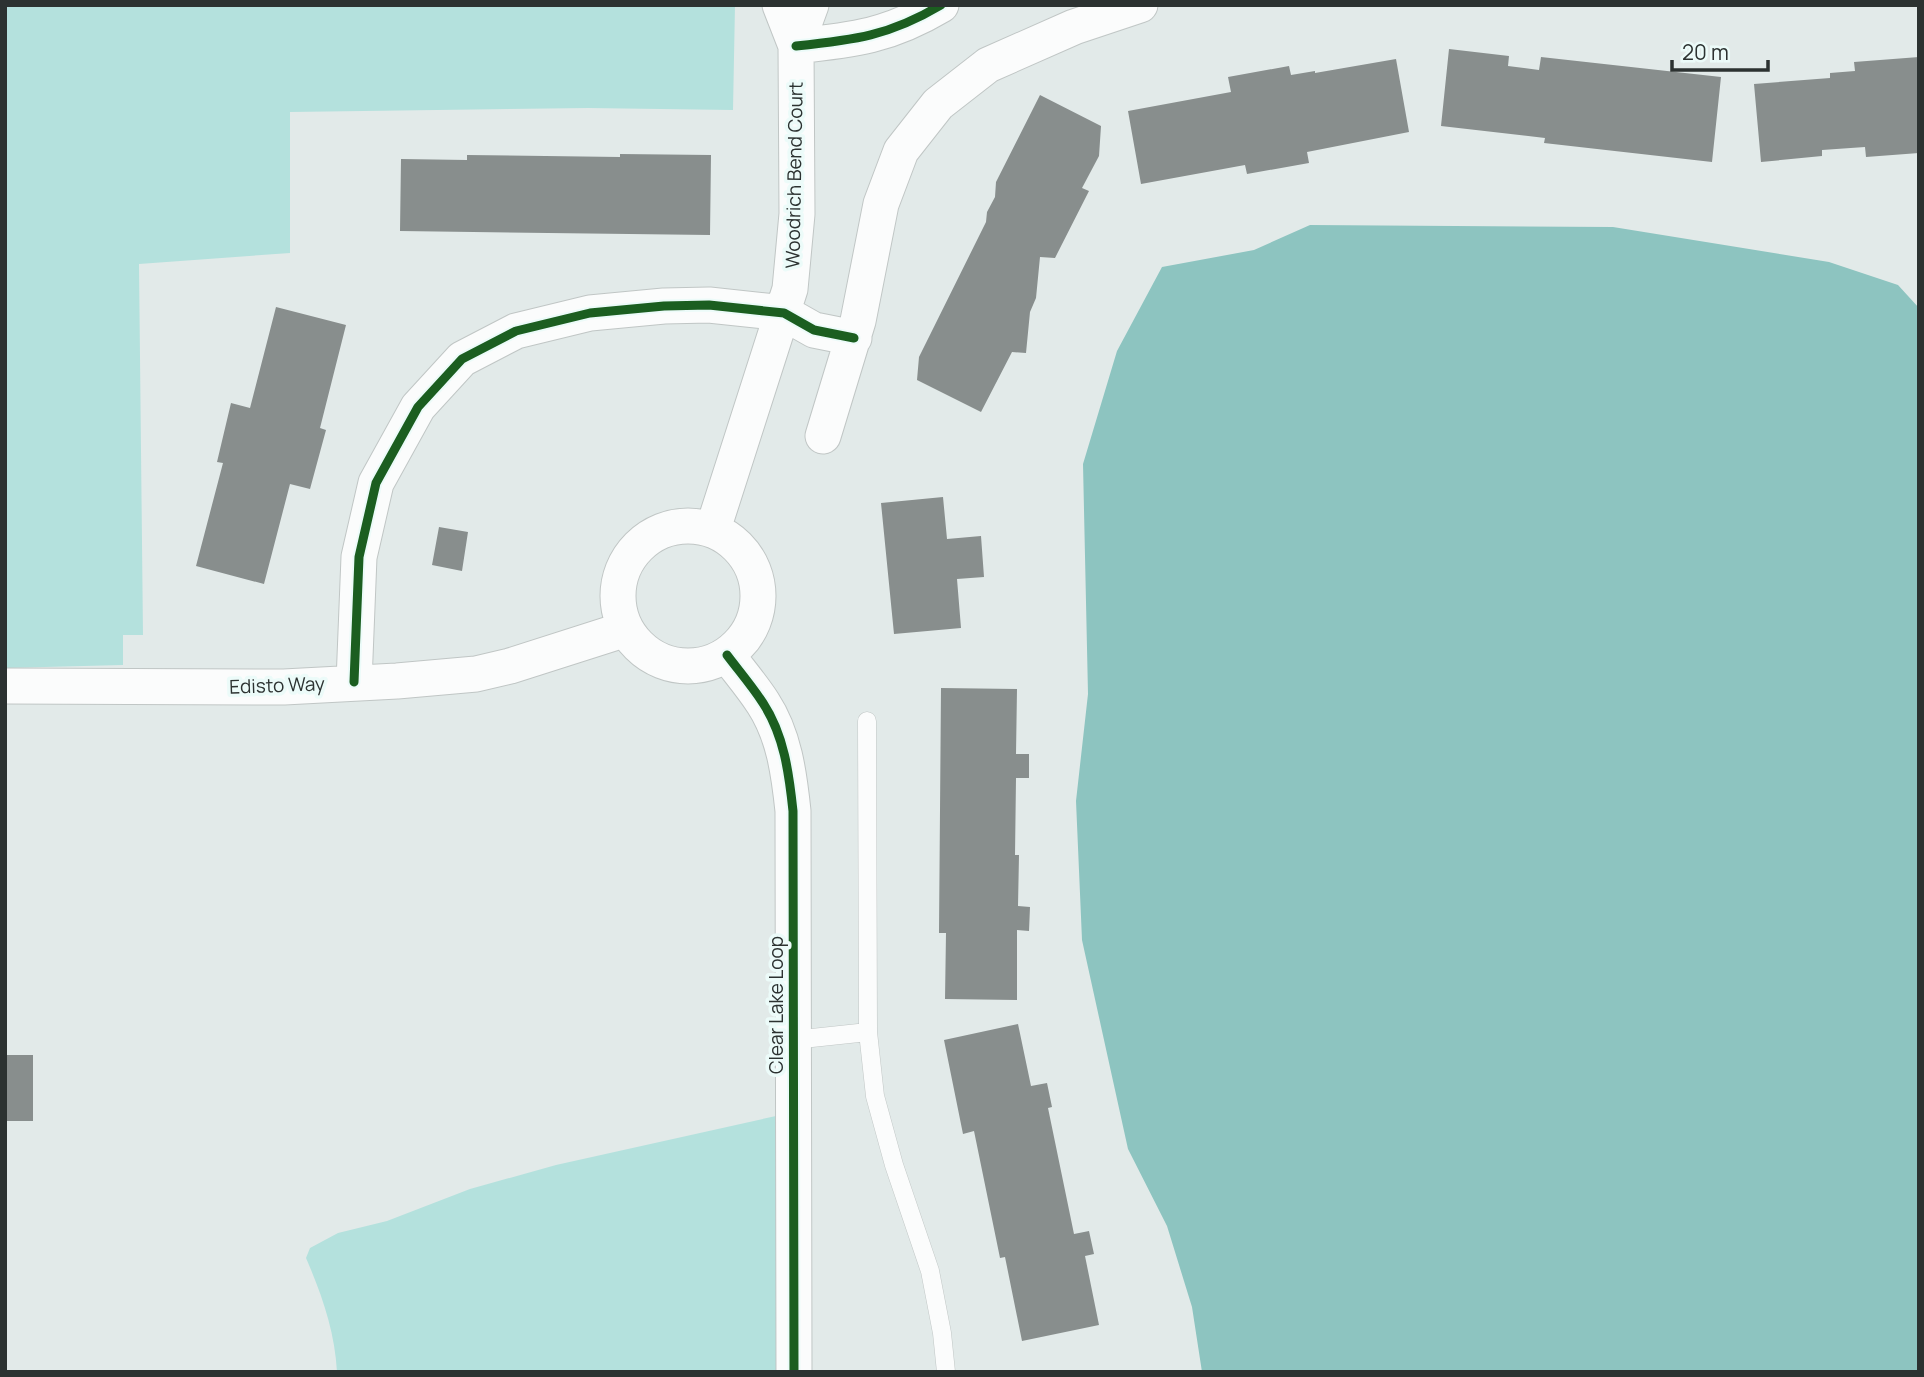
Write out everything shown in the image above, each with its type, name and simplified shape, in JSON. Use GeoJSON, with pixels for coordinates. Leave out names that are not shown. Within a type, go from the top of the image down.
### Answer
{"type":"FeatureCollection","features":[{"type":"Feature","properties":{"kind":"street"},"geometry":{"type":"LineString","coordinates":[[780,5],[796,46]]}},
{"type":"Feature","properties":{"kind":"street"},"geometry":{"type":"LineString","coordinates":[[796,46],[811,5]]}},
{"type":"Feature","properties":{"kind":"street"},"geometry":{"type":"LineString","coordinates":[[796,46],[840,42],[880,34],[913,22],[941,5]]}},
{"type":"Feature","properties":{"kind":"street"},"geometry":{"type":"LineString","coordinates":[[823,436],[854,338],[881,204],[901,152],[938,104],[988,65],[1074,27],[1140,5]]}},
{"type":"Feature","properties":{"kind":"street","name":"Woodrich Bend Court"},"geometry":{"type":"LineString","coordinates":[[713,529],[790,289],[797,214],[796,46]]}},
{"type":"Feature","properties":{"kind":"street"},"geometry":{"type":"LineString","coordinates":[[354,682],[359,557],[376,483],[418,407],[462,359],[516,331],[590,313],[664,306],[709,305],[784,313],[814,330],[854,338]]}},
{"type":"Feature","properties":{"kind":"street"},"geometry":{"type":"LineString","coordinates":[[692,525],[713,529],[733,540],[747,556],[757,576],[759,598],[755,621],[744,640],[727,655],[706,664],[683,667],[660,661],[641,648],[626,629],[619,609],[618,588],[624,567],[635,549],[651,535],[671,527],[692,525]]}},
{"type":"Feature","properties":{"kind":"street","name":"Edisto Way"},"geometry":{"type":"LineString","coordinates":[[5,686],[284,687],[476,674],[510,666],[626,629]]}},
{"type":"Feature","properties":{"kind":"street","name":"Clear Lake Loop"},"geometry":{"type":"LineString","coordinates":[[727,655],[764,705],[779,737],[789,770],[793,811],[794,1372]]}},
{"type":"Feature","properties":{"kind":"lane"},"geometry":{"type":"LineString","coordinates":[[867,721],[868,1032],[875,1096],[894,1165],[930,1271],[942,1333],[946,1372]]}},
{"type":"Feature","properties":{"kind":"lane"},"geometry":{"type":"LineString","coordinates":[[793,1040],[868,1032]]}},
{"type":"Feature","properties":{"kind":"shaded area"},"geometry":{"type":"Polygon","coordinates":[[[5,5],[735,5],[733,110],[588,108],[290,112],[290,253],[139,264],[143,635],[123,635],[123,665],[5,668],[5,5]]]}},
{"type":"Feature","properties":{"kind":"shaded area"},"geometry":{"type":"Polygon","coordinates":[[[1310,225],[1613,227],[1829,262],[1898,285],[1919,308],[1919,1372],[1202,1372],[1192,1307],[1167,1226],[1128,1149],[1082,940],[1076,801],[1088,694],[1083,464],[1117,351],[1162,267],[1254,250],[1310,225]]]}},
{"type":"Feature","properties":{"kind":"shaded area"},"geometry":{"type":"Polygon","coordinates":[[[776,1116],[781,1372],[337,1372],[327,1314],[306,1258],[310,1248],[338,1233],[387,1221],[470,1189],[556,1165],[776,1116]]]}},
{"type":"Feature","properties":{"kind":"building"},"geometry":{"type":"Polygon","coordinates":[[[1449,49],[1509,56],[1508,66],[1539,70],[1541,57],[1721,77],[1712,162],[1544,143],[1545,138],[1441,126],[1449,49]]]}},
{"type":"Feature","properties":{"kind":"building"},"geometry":{"type":"Polygon","coordinates":[[[1919,57],[1919,153],[1866,157],[1865,147],[1822,150],[1822,156],[1761,162],[1754,84],[1830,78],[1830,73],[1855,71],[1854,62],[1919,57]]]}},
{"type":"Feature","properties":{"kind":"building"},"geometry":{"type":"Polygon","coordinates":[[[1396,59],[1409,132],[1307,152],[1309,163],[1247,174],[1245,165],[1141,184],[1128,111],[1231,92],[1228,77],[1289,66],[1291,75],[1315,73],[1396,59]]]}},
{"type":"Feature","properties":{"kind":"building"},"geometry":{"type":"Polygon","coordinates":[[[1040,95],[1101,126],[1099,156],[1082,188],[1089,191],[1055,258],[1040,257],[1026,353],[1012,352],[981,412],[917,380],[919,357],[986,222],[987,212],[995,197],[996,182],[1040,95]]]}},
{"type":"Feature","properties":{"kind":"building"},"geometry":{"type":"Polygon","coordinates":[[[620,154],[711,155],[710,235],[400,231],[401,159],[467,160],[467,155],[620,157],[620,154]]]}},
{"type":"Feature","properties":{"kind":"building"},"geometry":{"type":"Polygon","coordinates":[[[276,307],[346,325],[320,428],[326,430],[310,489],[290,484],[264,584],[196,566],[223,463],[217,462],[231,403],[250,408],[276,307]]]}},
{"type":"Feature","properties":{"kind":"building"},"geometry":{"type":"Polygon","coordinates":[[[943,497],[947,539],[981,536],[984,577],[957,579],[961,628],[894,634],[881,503],[943,497]]]}},
{"type":"Feature","properties":{"kind":"building"},"geometry":{"type":"Polygon","coordinates":[[[439,527],[468,532],[462,571],[432,565],[439,527]]]}},
{"type":"Feature","properties":{"kind":"building"},"geometry":{"type":"Polygon","coordinates":[[[941,688],[1017,689],[1016,754],[1029,754],[1029,778],[1016,778],[1015,855],[1019,855],[1018,906],[1030,907],[1029,931],[1017,930],[1017,1000],[945,999],[946,933],[939,933],[941,688]]]}},
{"type":"Feature","properties":{"kind":"building"},"geometry":{"type":"Polygon","coordinates":[[[1018,1024],[1031,1086],[1047,1083],[1052,1107],[1048,1108],[1074,1234],[1089,1231],[1094,1254],[1085,1256],[1099,1325],[1022,1341],[1005,1257],[1000,1258],[974,1131],[963,1134],[944,1040],[1018,1024]]]}},
{"type":"Feature","properties":{"kind":"building"},"geometry":{"type":"Polygon","coordinates":[[[5,1055],[33,1055],[33,1121],[5,1121],[5,1055]]]}},
{"type":"Feature","properties":{"kind":"cycle path"},"geometry":{"type":"LineString","coordinates":[[796,46],[871,35],[905,24],[941,5]]}},
{"type":"Feature","properties":{"kind":"cycle path"},"geometry":{"type":"LineString","coordinates":[[354,682],[359,557],[376,483],[418,407],[462,359],[516,331],[590,313],[664,306],[709,305],[784,313],[814,330],[854,338]]}},
{"type":"Feature","properties":{"kind":"cycle path"},"geometry":{"type":"LineString","coordinates":[[727,655],[759,697],[776,728],[787,769],[793,811],[794,1372]]}}]}
